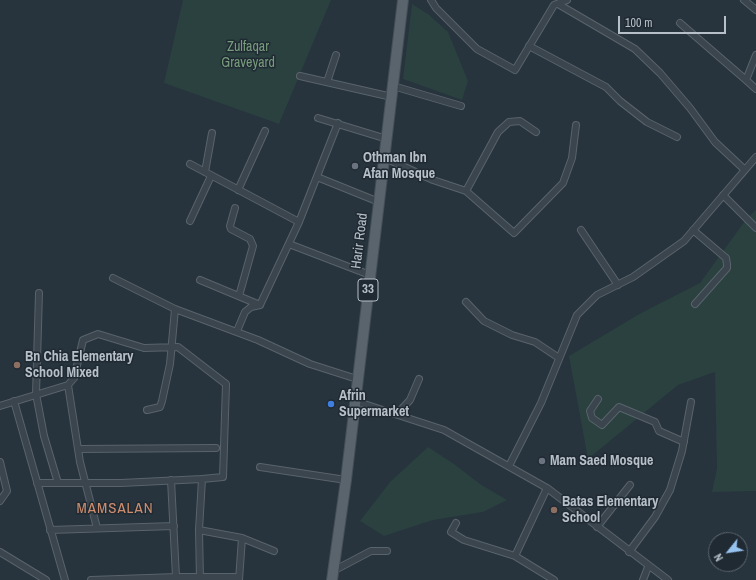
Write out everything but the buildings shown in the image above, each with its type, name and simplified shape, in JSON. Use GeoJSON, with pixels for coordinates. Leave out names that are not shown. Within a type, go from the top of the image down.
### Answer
{"type":"FeatureCollection","features":[{"type":"Feature","properties":{"kind":"main road","name":"Harir Road"},"geometry":{"type":"LineString","coordinates":[[332,576],[346,480],[403,0]]}},
{"type":"Feature","properties":{"kind":"street"},"geometry":{"type":"LineString","coordinates":[[433,1],[477,50],[515,70],[554,5],[567,0]]}},
{"type":"Feature","properties":{"kind":"street"},"geometry":{"type":"LineString","coordinates":[[744,0],[756,10]]}},
{"type":"Feature","properties":{"kind":"street"},"geometry":{"type":"LineString","coordinates":[[558,4],[635,49],[660,73],[690,108],[715,142],[745,170]]}},
{"type":"Feature","properties":{"kind":"street"},"geometry":{"type":"LineString","coordinates":[[680,23],[756,89]]}},
{"type":"Feature","properties":{"kind":"street"},"geometry":{"type":"LineString","coordinates":[[529,46],[606,87],[620,101],[647,122],[677,137]]}},
{"type":"Feature","properties":{"kind":"street"},"geometry":{"type":"LineString","coordinates":[[746,80],[756,55]]}},
{"type":"Feature","properties":{"kind":"street"},"geometry":{"type":"LineString","coordinates":[[327,82],[336,56]]}},
{"type":"Feature","properties":{"kind":"street"},"geometry":{"type":"LineString","coordinates":[[300,76],[392,97]]}},
{"type":"Feature","properties":{"kind":"street"},"geometry":{"type":"LineString","coordinates":[[393,86],[461,106]]}},
{"type":"Feature","properties":{"kind":"street"},"geometry":{"type":"LineString","coordinates":[[318,118],[387,139]]}},
{"type":"Feature","properties":{"kind":"street"},"geometry":{"type":"LineString","coordinates":[[466,191],[498,132],[508,122],[520,121],[536,132]]}},
{"type":"Feature","properties":{"kind":"street"},"geometry":{"type":"LineString","coordinates":[[260,305],[299,222],[338,123]]}},
{"type":"Feature","properties":{"kind":"street"},"geometry":{"type":"LineString","coordinates":[[384,160],[387,159],[433,180],[466,191],[514,233],[563,183],[572,158],[576,125]]}},
{"type":"Feature","properties":{"kind":"street"},"geometry":{"type":"LineString","coordinates":[[238,190],[265,131]]}},
{"type":"Feature","properties":{"kind":"street"},"geometry":{"type":"LineString","coordinates":[[205,172],[212,133]]}},
{"type":"Feature","properties":{"kind":"street"},"geometry":{"type":"LineString","coordinates":[[509,466],[541,403],[577,315],[597,295],[633,277],[677,245],[693,230],[756,157]]}},
{"type":"Feature","properties":{"kind":"street"},"geometry":{"type":"LineString","coordinates":[[190,164],[299,222]]}},
{"type":"Feature","properties":{"kind":"street"},"geometry":{"type":"LineString","coordinates":[[190,221],[211,176]]}},
{"type":"Feature","properties":{"kind":"street"},"geometry":{"type":"LineString","coordinates":[[317,177],[379,202]]}},
{"type":"Feature","properties":{"kind":"street"},"geometry":{"type":"LineString","coordinates":[[723,195],[756,228]]}},
{"type":"Feature","properties":{"kind":"street"},"geometry":{"type":"LineString","coordinates":[[235,208],[230,226],[231,229],[250,239],[253,246],[239,296]]}},
{"type":"Feature","properties":{"kind":"street"},"geometry":{"type":"LineString","coordinates":[[581,230],[618,285]]}},
{"type":"Feature","properties":{"kind":"street"},"geometry":{"type":"LineString","coordinates":[[693,230],[726,258],[728,264],[727,268],[695,304]]}},
{"type":"Feature","properties":{"kind":"street"},"geometry":{"type":"LineString","coordinates":[[289,244],[370,275]]}},
{"type":"Feature","properties":{"kind":"street"},"geometry":{"type":"LineString","coordinates":[[113,278],[175,309],[236,331],[310,364],[357,380]]}},
{"type":"Feature","properties":{"kind":"street"},"geometry":{"type":"LineString","coordinates":[[200,280],[260,305]]}},
{"type":"Feature","properties":{"kind":"street"},"geometry":{"type":"LineString","coordinates":[[39,293],[36,394],[44,436],[58,483]]}},
{"type":"Feature","properties":{"kind":"street"},"geometry":{"type":"LineString","coordinates":[[466,302],[484,321],[512,336],[535,342],[559,358]]}},
{"type":"Feature","properties":{"kind":"street"},"geometry":{"type":"LineString","coordinates":[[236,331],[245,312],[251,307],[260,305]]}},
{"type":"Feature","properties":{"kind":"street"},"geometry":{"type":"LineString","coordinates":[[147,410],[160,407],[171,347],[175,309]]}},
{"type":"Feature","properties":{"kind":"street"},"geometry":{"type":"LineString","coordinates":[[0,406],[36,394],[68,386],[74,378],[83,340],[98,334],[144,348],[178,346],[226,384],[223,477],[86,484],[37,483]]}},
{"type":"Feature","properties":{"kind":"street"},"geometry":{"type":"LineString","coordinates":[[397,414],[410,400],[419,379]]}},
{"type":"Feature","properties":{"kind":"street"},"geometry":{"type":"LineString","coordinates":[[68,386],[78,450],[97,528]]}},
{"type":"Feature","properties":{"kind":"street"},"geometry":{"type":"LineString","coordinates":[[598,398],[590,411],[592,418],[602,425],[619,407],[655,422],[659,431],[684,442]]}},
{"type":"Feature","properties":{"kind":"street"},"geometry":{"type":"LineString","coordinates":[[355,401],[444,430],[509,466],[547,488],[648,567],[668,580]]}},
{"type":"Feature","properties":{"kind":"street"},"geometry":{"type":"LineString","coordinates":[[14,402],[65,580]]}},
{"type":"Feature","properties":{"kind":"street"},"geometry":{"type":"LineString","coordinates":[[629,552],[655,517],[670,490],[684,442],[691,402]]}},
{"type":"Feature","properties":{"kind":"street"},"geometry":{"type":"LineString","coordinates":[[78,450],[216,448]]}},
{"type":"Feature","properties":{"kind":"street"},"geometry":{"type":"LineString","coordinates":[[0,462],[7,492],[0,501]]}},
{"type":"Feature","properties":{"kind":"street"},"geometry":{"type":"LineString","coordinates":[[260,467],[346,480]]}},
{"type":"Feature","properties":{"kind":"street"},"geometry":{"type":"LineString","coordinates":[[200,578],[199,530],[202,479]]}},
{"type":"Feature","properties":{"kind":"street"},"geometry":{"type":"LineString","coordinates":[[171,480],[176,577]]}},
{"type":"Feature","properties":{"kind":"street"},"geometry":{"type":"LineString","coordinates":[[597,527],[630,485]]}},
{"type":"Feature","properties":{"kind":"street"},"geometry":{"type":"LineString","coordinates":[[515,556],[547,488]]}},
{"type":"Feature","properties":{"kind":"street"},"geometry":{"type":"LineString","coordinates":[[456,523],[451,532],[464,540],[515,556],[554,580]]}},
{"type":"Feature","properties":{"kind":"street"},"geometry":{"type":"LineString","coordinates":[[50,530],[174,526]]}},
{"type":"Feature","properties":{"kind":"street"},"geometry":{"type":"LineString","coordinates":[[199,530],[242,538],[274,551]]}},
{"type":"Feature","properties":{"kind":"street"},"geometry":{"type":"LineString","coordinates":[[91,580],[176,577],[238,579],[242,538]]}},
{"type":"Feature","properties":{"kind":"street"},"geometry":{"type":"LineString","coordinates":[[332,576],[371,551],[387,551]]}},
{"type":"Feature","properties":{"kind":"street"},"geometry":{"type":"LineString","coordinates":[[0,552],[46,580]]}},
{"type":"Feature","properties":{"kind":"street"},"geometry":{"type":"LineString","coordinates":[[644,580],[648,567]]}},
{"type":"Feature","properties":{"kind":"green space","name":"Zulfaqar Graveyard"},"geometry":{"type":"Polygon","coordinates":[[[183,0],[331,0],[279,124],[164,83],[183,0]]]}},
{"type":"Feature","properties":{"kind":"green space"},"geometry":{"type":"Polygon","coordinates":[[[412,4],[428,14],[448,32],[468,81],[462,100],[403,79],[412,4]]]}},
{"type":"Feature","properties":{"kind":"green space"},"geometry":{"type":"Polygon","coordinates":[[[756,210],[756,491],[712,492],[717,468],[715,372],[678,385],[588,459],[569,356],[641,313],[700,283],[747,218],[756,210]]]}},
{"type":"Feature","properties":{"kind":"green space"},"geometry":{"type":"Polygon","coordinates":[[[428,447],[454,464],[480,484],[507,500],[483,512],[433,520],[384,536],[360,521],[390,482],[428,447]]]}},
{"type":"Feature","properties":{"kind":"place","name":"Othman Ibn Afan Mosque"},"geometry":{"type":"Point","coordinates":[355,166]}},
{"type":"Feature","properties":{"kind":"place","name":"Bn Chia Elementary School Mixed"},"geometry":{"type":"Point","coordinates":[17,365]}},
{"type":"Feature","properties":{"kind":"place","name":"Afrin Supermarket"},"geometry":{"type":"Point","coordinates":[331,404]}},
{"type":"Feature","properties":{"kind":"place","name":"Mam Saed Mosque"},"geometry":{"type":"Point","coordinates":[542,461]}},
{"type":"Feature","properties":{"kind":"place","name":"Batas Elementary School"},"geometry":{"type":"Point","coordinates":[554,510]}},
{"type":"Feature","properties":{"kind":"district","name":"MAMSALAN"},"geometry":{"type":"Point","coordinates":[115,509]}}]}
